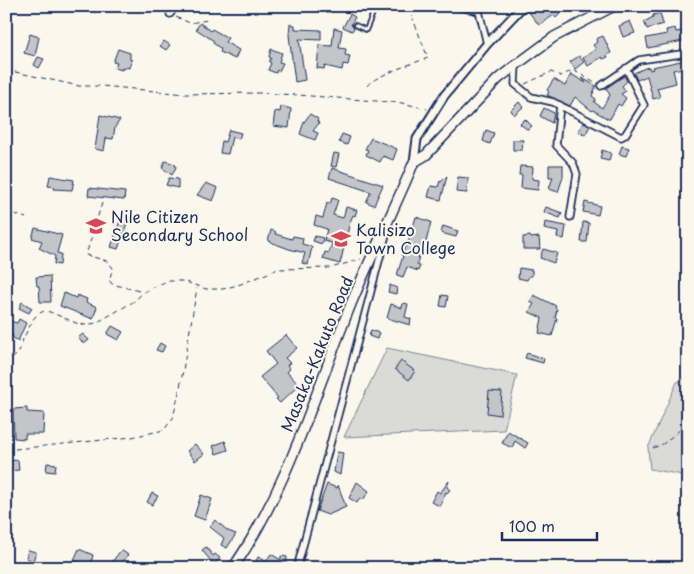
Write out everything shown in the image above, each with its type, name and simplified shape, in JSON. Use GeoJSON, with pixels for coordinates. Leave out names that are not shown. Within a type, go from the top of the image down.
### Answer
{"type":"FeatureCollection","features":[{"type":"Feature","properties":{"kind":"highway"},"geometry":{"type":"LineString","coordinates":[[414,162],[426,156],[498,79],[554,38],[614,6]]}},
{"type":"Feature","properties":{"kind":"highway","name":"Masaka-Kakuto Road"},"geometry":{"type":"LineString","coordinates":[[233,568],[264,517],[292,457],[352,303],[414,162]]}},
{"type":"Feature","properties":{"kind":"street"},"geometry":{"type":"LineString","coordinates":[[170,14],[176,6]]}},
{"type":"Feature","properties":{"kind":"street"},"geometry":{"type":"LineString","coordinates":[[456,6],[478,9],[487,44]]}},
{"type":"Feature","properties":{"kind":"street"},"geometry":{"type":"LineString","coordinates":[[414,162],[418,139],[450,88],[487,44],[523,6]]}},
{"type":"Feature","properties":{"kind":"street"},"geometry":{"type":"LineString","coordinates":[[601,86],[639,60],[688,53]]}},
{"type":"Feature","properties":{"kind":"street"},"geometry":{"type":"LineString","coordinates":[[516,65],[514,81],[518,88],[531,97],[553,102],[623,137],[644,106],[626,68]]}},
{"type":"Feature","properties":{"kind":"street"},"geometry":{"type":"LineString","coordinates":[[560,106],[556,145],[573,163],[577,174],[570,218]]}},
{"type":"Feature","properties":{"kind":"street"},"geometry":{"type":"LineString","coordinates":[[297,568],[391,215]]}},
{"type":"Feature","properties":{"kind":"lane"},"geometry":{"type":"LineString","coordinates":[[355,25],[366,30],[376,6]]}},
{"type":"Feature","properties":{"kind":"path"},"geometry":{"type":"LineString","coordinates":[[367,86],[370,81],[401,69],[406,65],[428,58],[408,6]]}},
{"type":"Feature","properties":{"kind":"path"},"geometry":{"type":"LineString","coordinates":[[6,70],[79,86],[102,86],[186,94],[260,93],[317,96],[402,103],[434,111]]}},
{"type":"Feature","properties":{"kind":"path"},"geometry":{"type":"LineString","coordinates":[[518,88],[551,72],[561,76],[574,70],[601,86]]}},
{"type":"Feature","properties":{"kind":"path"},"geometry":{"type":"LineString","coordinates":[[102,203],[86,255],[107,261],[113,268],[109,280],[112,284],[144,292]]}},
{"type":"Feature","properties":{"kind":"path"},"geometry":{"type":"LineString","coordinates":[[6,211],[26,218]]}},
{"type":"Feature","properties":{"kind":"path"},"geometry":{"type":"LineString","coordinates":[[6,365],[19,352],[32,324],[41,312],[50,312],[76,323],[96,323],[133,302],[144,292],[167,281],[183,281],[212,290],[223,289],[278,269],[331,268],[372,257]]}},
{"type":"Feature","properties":{"kind":"path"},"geometry":{"type":"LineString","coordinates":[[6,450],[132,437],[164,430],[173,418],[197,286]]}},
{"type":"Feature","properties":{"kind":"path"},"geometry":{"type":"LineString","coordinates":[[653,448],[660,446],[688,423]]}},
{"type":"Feature","properties":{"kind":"shaded area"},"geometry":{"type":"Polygon","coordinates":[[[387,348],[517,375],[504,430],[344,437],[387,348]]]}},
{"type":"Feature","properties":{"kind":"shaded area"},"geometry":{"type":"Polygon","coordinates":[[[688,378],[688,476],[650,469],[648,448],[677,382],[688,378]]]}},
{"type":"Feature","properties":{"kind":"building"},"geometry":{"type":"Polygon","coordinates":[[[535,6],[566,6],[558,11],[560,14],[556,18],[554,15],[539,25],[528,11],[535,6]]]}},
{"type":"Feature","properties":{"kind":"building"},"geometry":{"type":"Polygon","coordinates":[[[660,13],[663,24],[647,29],[644,22],[653,17],[653,15],[660,13]]]}},
{"type":"Feature","properties":{"kind":"building"},"geometry":{"type":"Polygon","coordinates":[[[350,14],[355,17],[351,25],[354,28],[352,31],[343,27],[350,14]]]}},
{"type":"Feature","properties":{"kind":"building"},"geometry":{"type":"Polygon","coordinates":[[[630,21],[635,33],[623,37],[619,26],[630,21]]]}},
{"type":"Feature","properties":{"kind":"building"},"geometry":{"type":"Polygon","coordinates":[[[200,23],[211,31],[212,29],[228,38],[225,42],[239,50],[235,59],[220,52],[221,49],[213,43],[214,41],[196,29],[200,23]]]}},
{"type":"Feature","properties":{"kind":"building"},"geometry":{"type":"Polygon","coordinates":[[[290,24],[295,25],[295,29],[321,30],[321,40],[299,39],[305,80],[295,82],[289,35],[290,24]]]}},
{"type":"Feature","properties":{"kind":"building"},"geometry":{"type":"Polygon","coordinates":[[[334,28],[342,30],[339,48],[346,49],[345,55],[350,56],[348,65],[343,64],[342,70],[325,66],[324,69],[317,68],[319,45],[332,46],[334,28]]]}},
{"type":"Feature","properties":{"kind":"building"},"geometry":{"type":"Polygon","coordinates":[[[675,28],[676,32],[688,30],[688,40],[648,48],[646,38],[667,34],[666,30],[675,28]]]}},
{"type":"Feature","properties":{"kind":"building"},"geometry":{"type":"Polygon","coordinates":[[[30,34],[39,37],[35,56],[24,53],[30,34]]]}},
{"type":"Feature","properties":{"kind":"building"},"geometry":{"type":"Polygon","coordinates":[[[603,36],[611,53],[607,55],[608,57],[603,59],[602,57],[588,66],[583,58],[596,49],[593,45],[597,42],[596,39],[603,36]]]}},
{"type":"Feature","properties":{"kind":"building"},"geometry":{"type":"Polygon","coordinates":[[[164,41],[170,45],[166,50],[160,46],[164,41]]]}},
{"type":"Feature","properties":{"kind":"building"},"geometry":{"type":"Polygon","coordinates":[[[118,49],[130,53],[130,60],[132,60],[129,68],[122,68],[122,70],[115,68],[117,63],[113,62],[118,49]]]}},
{"type":"Feature","properties":{"kind":"building"},"geometry":{"type":"Polygon","coordinates":[[[271,49],[282,53],[279,62],[283,63],[276,73],[268,70],[271,63],[269,62],[271,58],[269,57],[271,49]]]}},
{"type":"Feature","properties":{"kind":"building"},"geometry":{"type":"Polygon","coordinates":[[[579,56],[584,62],[575,69],[570,62],[579,56]]]}},
{"type":"Feature","properties":{"kind":"building"},"geometry":{"type":"Polygon","coordinates":[[[38,57],[44,59],[39,68],[34,65],[38,57]]]}},
{"type":"Feature","properties":{"kind":"building"},"geometry":{"type":"Polygon","coordinates":[[[688,61],[688,67],[673,70],[676,83],[657,88],[660,97],[653,99],[647,76],[637,80],[634,73],[649,67],[650,70],[653,69],[652,67],[688,61]]]}},
{"type":"Feature","properties":{"kind":"building"},"geometry":{"type":"Polygon","coordinates":[[[571,74],[586,83],[582,78],[596,86],[592,96],[596,99],[594,102],[602,108],[610,95],[606,88],[624,76],[627,81],[622,86],[626,91],[621,94],[626,98],[621,106],[618,104],[610,119],[608,119],[592,111],[575,97],[570,106],[547,95],[549,92],[547,90],[554,79],[565,86],[571,74]]]}},
{"type":"Feature","properties":{"kind":"building"},"geometry":{"type":"Polygon","coordinates":[[[519,102],[523,107],[514,115],[511,110],[519,102]]]}},
{"type":"Feature","properties":{"kind":"building"},"geometry":{"type":"Polygon","coordinates":[[[281,106],[291,109],[289,128],[273,126],[275,111],[280,112],[281,106]]]}},
{"type":"Feature","properties":{"kind":"building"},"geometry":{"type":"Polygon","coordinates":[[[544,108],[554,113],[552,123],[540,116],[544,108]]]}},
{"type":"Feature","properties":{"kind":"building"},"geometry":{"type":"Polygon","coordinates":[[[310,114],[318,119],[319,123],[313,131],[318,133],[315,140],[300,134],[304,122],[310,114]]]}},
{"type":"Feature","properties":{"kind":"building"},"geometry":{"type":"Polygon","coordinates":[[[100,115],[120,120],[115,127],[113,139],[106,138],[104,151],[95,149],[100,115]]]}},
{"type":"Feature","properties":{"kind":"building"},"geometry":{"type":"Polygon","coordinates":[[[525,119],[532,126],[528,130],[520,124],[525,119]]]}},
{"type":"Feature","properties":{"kind":"building"},"geometry":{"type":"Polygon","coordinates":[[[583,123],[590,126],[585,135],[578,131],[583,123]]]}},
{"type":"Feature","properties":{"kind":"building"},"geometry":{"type":"Polygon","coordinates":[[[229,130],[241,133],[239,139],[232,137],[228,154],[220,153],[222,141],[225,142],[229,130]]]}},
{"type":"Feature","properties":{"kind":"building"},"geometry":{"type":"Polygon","coordinates":[[[486,130],[494,133],[490,144],[483,141],[486,130]]]}},
{"type":"Feature","properties":{"kind":"building"},"geometry":{"type":"Polygon","coordinates":[[[342,134],[350,137],[347,145],[339,142],[342,134]]]}},
{"type":"Feature","properties":{"kind":"building"},"geometry":{"type":"Polygon","coordinates":[[[371,138],[397,149],[393,160],[383,156],[380,162],[366,155],[368,150],[365,149],[371,138]]]}},
{"type":"Feature","properties":{"kind":"building"},"geometry":{"type":"Polygon","coordinates":[[[513,140],[523,140],[522,150],[513,150],[513,140]]]}},
{"type":"Feature","properties":{"kind":"building"},"geometry":{"type":"Polygon","coordinates":[[[622,146],[629,148],[626,156],[619,154],[622,146]]]}},
{"type":"Feature","properties":{"kind":"building"},"geometry":{"type":"Polygon","coordinates":[[[602,150],[611,153],[609,161],[600,159],[602,150]]]}},
{"type":"Feature","properties":{"kind":"building"},"geometry":{"type":"Polygon","coordinates":[[[334,153],[339,154],[336,167],[331,166],[334,153]]]}},
{"type":"Feature","properties":{"kind":"building"},"geometry":{"type":"Polygon","coordinates":[[[165,161],[175,164],[176,167],[172,175],[162,168],[165,161]]]}},
{"type":"Feature","properties":{"kind":"building"},"geometry":{"type":"Polygon","coordinates":[[[549,165],[563,165],[563,177],[558,192],[549,189],[553,177],[549,177],[549,165]]]}},
{"type":"Feature","properties":{"kind":"building"},"geometry":{"type":"Polygon","coordinates":[[[520,166],[533,167],[532,179],[539,180],[538,190],[521,188],[522,175],[519,175],[520,166]]]}},
{"type":"Feature","properties":{"kind":"building"},"geometry":{"type":"Polygon","coordinates":[[[332,168],[383,185],[374,205],[366,202],[371,192],[329,178],[332,168]]]}},
{"type":"Feature","properties":{"kind":"building"},"geometry":{"type":"Polygon","coordinates":[[[50,176],[74,180],[72,190],[54,189],[55,187],[48,186],[50,176]]]}},
{"type":"Feature","properties":{"kind":"building"},"geometry":{"type":"Polygon","coordinates":[[[447,176],[441,200],[428,197],[431,186],[438,187],[440,181],[447,176]]]}},
{"type":"Feature","properties":{"kind":"building"},"geometry":{"type":"Polygon","coordinates":[[[458,177],[468,178],[467,193],[456,192],[458,177]]]}},
{"type":"Feature","properties":{"kind":"building"},"geometry":{"type":"Polygon","coordinates":[[[169,178],[178,179],[178,188],[166,185],[169,178]]]}},
{"type":"Feature","properties":{"kind":"building"},"geometry":{"type":"Polygon","coordinates":[[[206,183],[218,188],[213,201],[197,195],[206,183]]]}},
{"type":"Feature","properties":{"kind":"building","name":"Nile Citizen Secondary School"},"geometry":{"type":"Polygon","coordinates":[[[89,188],[125,192],[124,200],[88,196],[89,188]]]}},
{"type":"Feature","properties":{"kind":"building"},"geometry":{"type":"Polygon","coordinates":[[[332,198],[338,200],[333,215],[343,218],[346,207],[357,210],[350,222],[340,264],[323,259],[325,252],[329,253],[332,243],[324,241],[327,229],[314,225],[316,216],[323,218],[327,203],[330,204],[332,198]]]}},
{"type":"Feature","properties":{"kind":"building"},"geometry":{"type":"Polygon","coordinates":[[[585,202],[600,206],[598,215],[583,212],[585,202]]]}},
{"type":"Feature","properties":{"kind":"building"},"geometry":{"type":"Polygon","coordinates":[[[546,207],[562,213],[560,218],[544,212],[546,207]]]}},
{"type":"Feature","properties":{"kind":"building"},"geometry":{"type":"Polygon","coordinates":[[[416,217],[431,222],[425,246],[421,245],[417,265],[420,266],[418,271],[407,267],[403,277],[397,275],[416,217]]]}},
{"type":"Feature","properties":{"kind":"building"},"geometry":{"type":"Polygon","coordinates":[[[121,218],[128,221],[118,249],[111,247],[121,218]]]}},
{"type":"Feature","properties":{"kind":"building"},"geometry":{"type":"Polygon","coordinates":[[[545,222],[566,226],[564,239],[557,237],[558,232],[544,229],[545,222]]]}},
{"type":"Feature","properties":{"kind":"building"},"geometry":{"type":"Polygon","coordinates":[[[583,222],[589,223],[587,242],[581,242],[583,222]]]}},
{"type":"Feature","properties":{"kind":"building"},"geometry":{"type":"Polygon","coordinates":[[[443,226],[458,231],[456,237],[441,233],[443,226]]]}},
{"type":"Feature","properties":{"kind":"building"},"geometry":{"type":"Polygon","coordinates":[[[35,228],[62,235],[57,253],[61,254],[60,265],[54,264],[55,256],[39,248],[42,241],[32,238],[35,228]]]}},
{"type":"Feature","properties":{"kind":"building"},"geometry":{"type":"Polygon","coordinates":[[[271,230],[276,232],[275,234],[292,239],[293,236],[303,238],[302,244],[312,247],[308,265],[302,263],[305,253],[268,241],[271,230]]]}},
{"type":"Feature","properties":{"kind":"building"},"geometry":{"type":"Polygon","coordinates":[[[315,236],[323,238],[322,244],[313,241],[315,236]]]}},
{"type":"Feature","properties":{"kind":"building"},"geometry":{"type":"Polygon","coordinates":[[[530,236],[531,238],[539,237],[540,249],[523,249],[523,237],[530,236]]]}},
{"type":"Feature","properties":{"kind":"building"},"geometry":{"type":"Polygon","coordinates":[[[543,249],[557,253],[554,263],[540,258],[543,249]]]}},
{"type":"Feature","properties":{"kind":"building"},"geometry":{"type":"Polygon","coordinates":[[[519,268],[532,270],[532,276],[529,276],[527,280],[518,278],[519,268]]]}},
{"type":"Feature","properties":{"kind":"building"},"geometry":{"type":"Polygon","coordinates":[[[50,276],[51,302],[40,302],[39,286],[37,286],[36,277],[50,276]]]}},
{"type":"Feature","properties":{"kind":"building"},"geometry":{"type":"Polygon","coordinates":[[[390,285],[397,288],[396,294],[388,292],[390,285]]]}},
{"type":"Feature","properties":{"kind":"building"},"geometry":{"type":"Polygon","coordinates":[[[64,293],[76,298],[77,295],[87,299],[86,302],[97,307],[93,319],[60,306],[64,293]]]}},
{"type":"Feature","properties":{"kind":"building"},"geometry":{"type":"Polygon","coordinates":[[[442,295],[448,296],[446,307],[440,306],[442,295]]]}},
{"type":"Feature","properties":{"kind":"building"},"geometry":{"type":"Polygon","coordinates":[[[534,295],[556,306],[555,318],[557,318],[552,336],[539,333],[542,318],[529,312],[534,304],[530,302],[534,295]]]}},
{"type":"Feature","properties":{"kind":"building"},"geometry":{"type":"Polygon","coordinates":[[[22,302],[32,308],[29,313],[19,308],[22,302]]]}},
{"type":"Feature","properties":{"kind":"building"},"geometry":{"type":"Polygon","coordinates":[[[403,303],[408,304],[405,317],[411,319],[410,325],[387,318],[391,304],[402,308],[403,303]]]}},
{"type":"Feature","properties":{"kind":"building"},"geometry":{"type":"Polygon","coordinates":[[[19,319],[26,323],[18,341],[6,331],[6,320],[17,323],[19,319]]]}},
{"type":"Feature","properties":{"kind":"building"},"geometry":{"type":"Polygon","coordinates":[[[112,326],[123,332],[118,340],[107,334],[112,326]]]}},
{"type":"Feature","properties":{"kind":"building"},"geometry":{"type":"Polygon","coordinates":[[[371,330],[379,333],[377,339],[369,336],[371,330]]]}},
{"type":"Feature","properties":{"kind":"building"},"geometry":{"type":"Polygon","coordinates":[[[83,334],[89,340],[84,344],[78,338],[83,334]]]}},
{"type":"Feature","properties":{"kind":"building"},"geometry":{"type":"Polygon","coordinates":[[[286,335],[297,348],[285,358],[290,363],[287,365],[290,369],[287,372],[299,385],[280,403],[260,377],[276,364],[266,351],[286,335]]]}},
{"type":"Feature","properties":{"kind":"building"},"geometry":{"type":"Polygon","coordinates":[[[160,343],[165,346],[162,352],[156,350],[160,343]]]}},
{"type":"Feature","properties":{"kind":"building"},"geometry":{"type":"Polygon","coordinates":[[[527,353],[544,359],[543,363],[525,358],[527,353]]]}},
{"type":"Feature","properties":{"kind":"building"},"geometry":{"type":"Polygon","coordinates":[[[401,361],[415,371],[409,380],[395,369],[401,361]]]}},
{"type":"Feature","properties":{"kind":"building"},"geometry":{"type":"Polygon","coordinates":[[[489,391],[502,392],[500,415],[487,413],[489,391]]]}},
{"type":"Feature","properties":{"kind":"building"},"geometry":{"type":"Polygon","coordinates":[[[27,408],[27,412],[44,413],[43,434],[25,434],[25,439],[14,438],[13,409],[27,408]]]}},
{"type":"Feature","properties":{"kind":"building"},"geometry":{"type":"Polygon","coordinates":[[[508,431],[528,443],[525,448],[515,441],[512,448],[502,443],[508,431]]]}},
{"type":"Feature","properties":{"kind":"building"},"geometry":{"type":"Polygon","coordinates":[[[225,441],[228,450],[216,454],[213,446],[225,441]]]}},
{"type":"Feature","properties":{"kind":"building"},"geometry":{"type":"Polygon","coordinates":[[[195,444],[204,454],[195,461],[187,451],[195,444]]]}},
{"type":"Feature","properties":{"kind":"building"},"geometry":{"type":"Polygon","coordinates":[[[337,452],[343,453],[340,475],[334,472],[337,452]]]}},
{"type":"Feature","properties":{"kind":"building"},"geometry":{"type":"Polygon","coordinates":[[[18,460],[19,470],[8,471],[8,461],[18,460]]]}},
{"type":"Feature","properties":{"kind":"building"},"geometry":{"type":"Polygon","coordinates":[[[47,463],[56,464],[55,472],[46,471],[47,463]]]}},
{"type":"Feature","properties":{"kind":"building"},"geometry":{"type":"Polygon","coordinates":[[[449,481],[447,487],[450,490],[446,492],[440,506],[431,502],[437,491],[440,493],[449,481]]]}},
{"type":"Feature","properties":{"kind":"building"},"geometry":{"type":"Polygon","coordinates":[[[357,482],[369,491],[363,500],[360,498],[357,503],[349,498],[357,482]]]}},
{"type":"Feature","properties":{"kind":"building"},"geometry":{"type":"Polygon","coordinates":[[[327,484],[337,488],[338,485],[346,507],[328,515],[317,511],[327,484]]]}},
{"type":"Feature","properties":{"kind":"building"},"geometry":{"type":"Polygon","coordinates":[[[152,493],[158,496],[152,505],[147,502],[152,493]]]}},
{"type":"Feature","properties":{"kind":"building"},"geometry":{"type":"Polygon","coordinates":[[[201,495],[212,499],[205,520],[194,516],[201,495]]]}},
{"type":"Feature","properties":{"kind":"building"},"geometry":{"type":"Polygon","coordinates":[[[215,520],[228,531],[236,534],[227,548],[221,545],[224,538],[210,527],[215,520]]]}},
{"type":"Feature","properties":{"kind":"building"},"geometry":{"type":"Polygon","coordinates":[[[206,547],[213,556],[215,554],[220,558],[214,565],[202,550],[206,547]]]}},
{"type":"Feature","properties":{"kind":"building"},"geometry":{"type":"Polygon","coordinates":[[[79,549],[93,555],[90,567],[74,560],[79,549]]]}},
{"type":"Feature","properties":{"kind":"building"},"geometry":{"type":"Polygon","coordinates":[[[28,550],[36,552],[33,561],[26,558],[28,550]]]}},
{"type":"Feature","properties":{"kind":"building"},"geometry":{"type":"Polygon","coordinates":[[[121,550],[128,555],[118,568],[112,568],[109,566],[121,550]]]}},
{"type":"Feature","properties":{"kind":"building"},"geometry":{"type":"Polygon","coordinates":[[[271,554],[281,560],[281,556],[287,557],[286,568],[274,567],[266,562],[264,568],[253,568],[258,557],[266,561],[271,554]]]}},
{"type":"Feature","properties":{"kind":"place","name":"Nile Citizen Secondary School"},"geometry":{"type":"Point","coordinates":[96,226]}},
{"type":"Feature","properties":{"kind":"place","name":"Kalisizo Town College"},"geometry":{"type":"Point","coordinates":[341,239]}}]}
